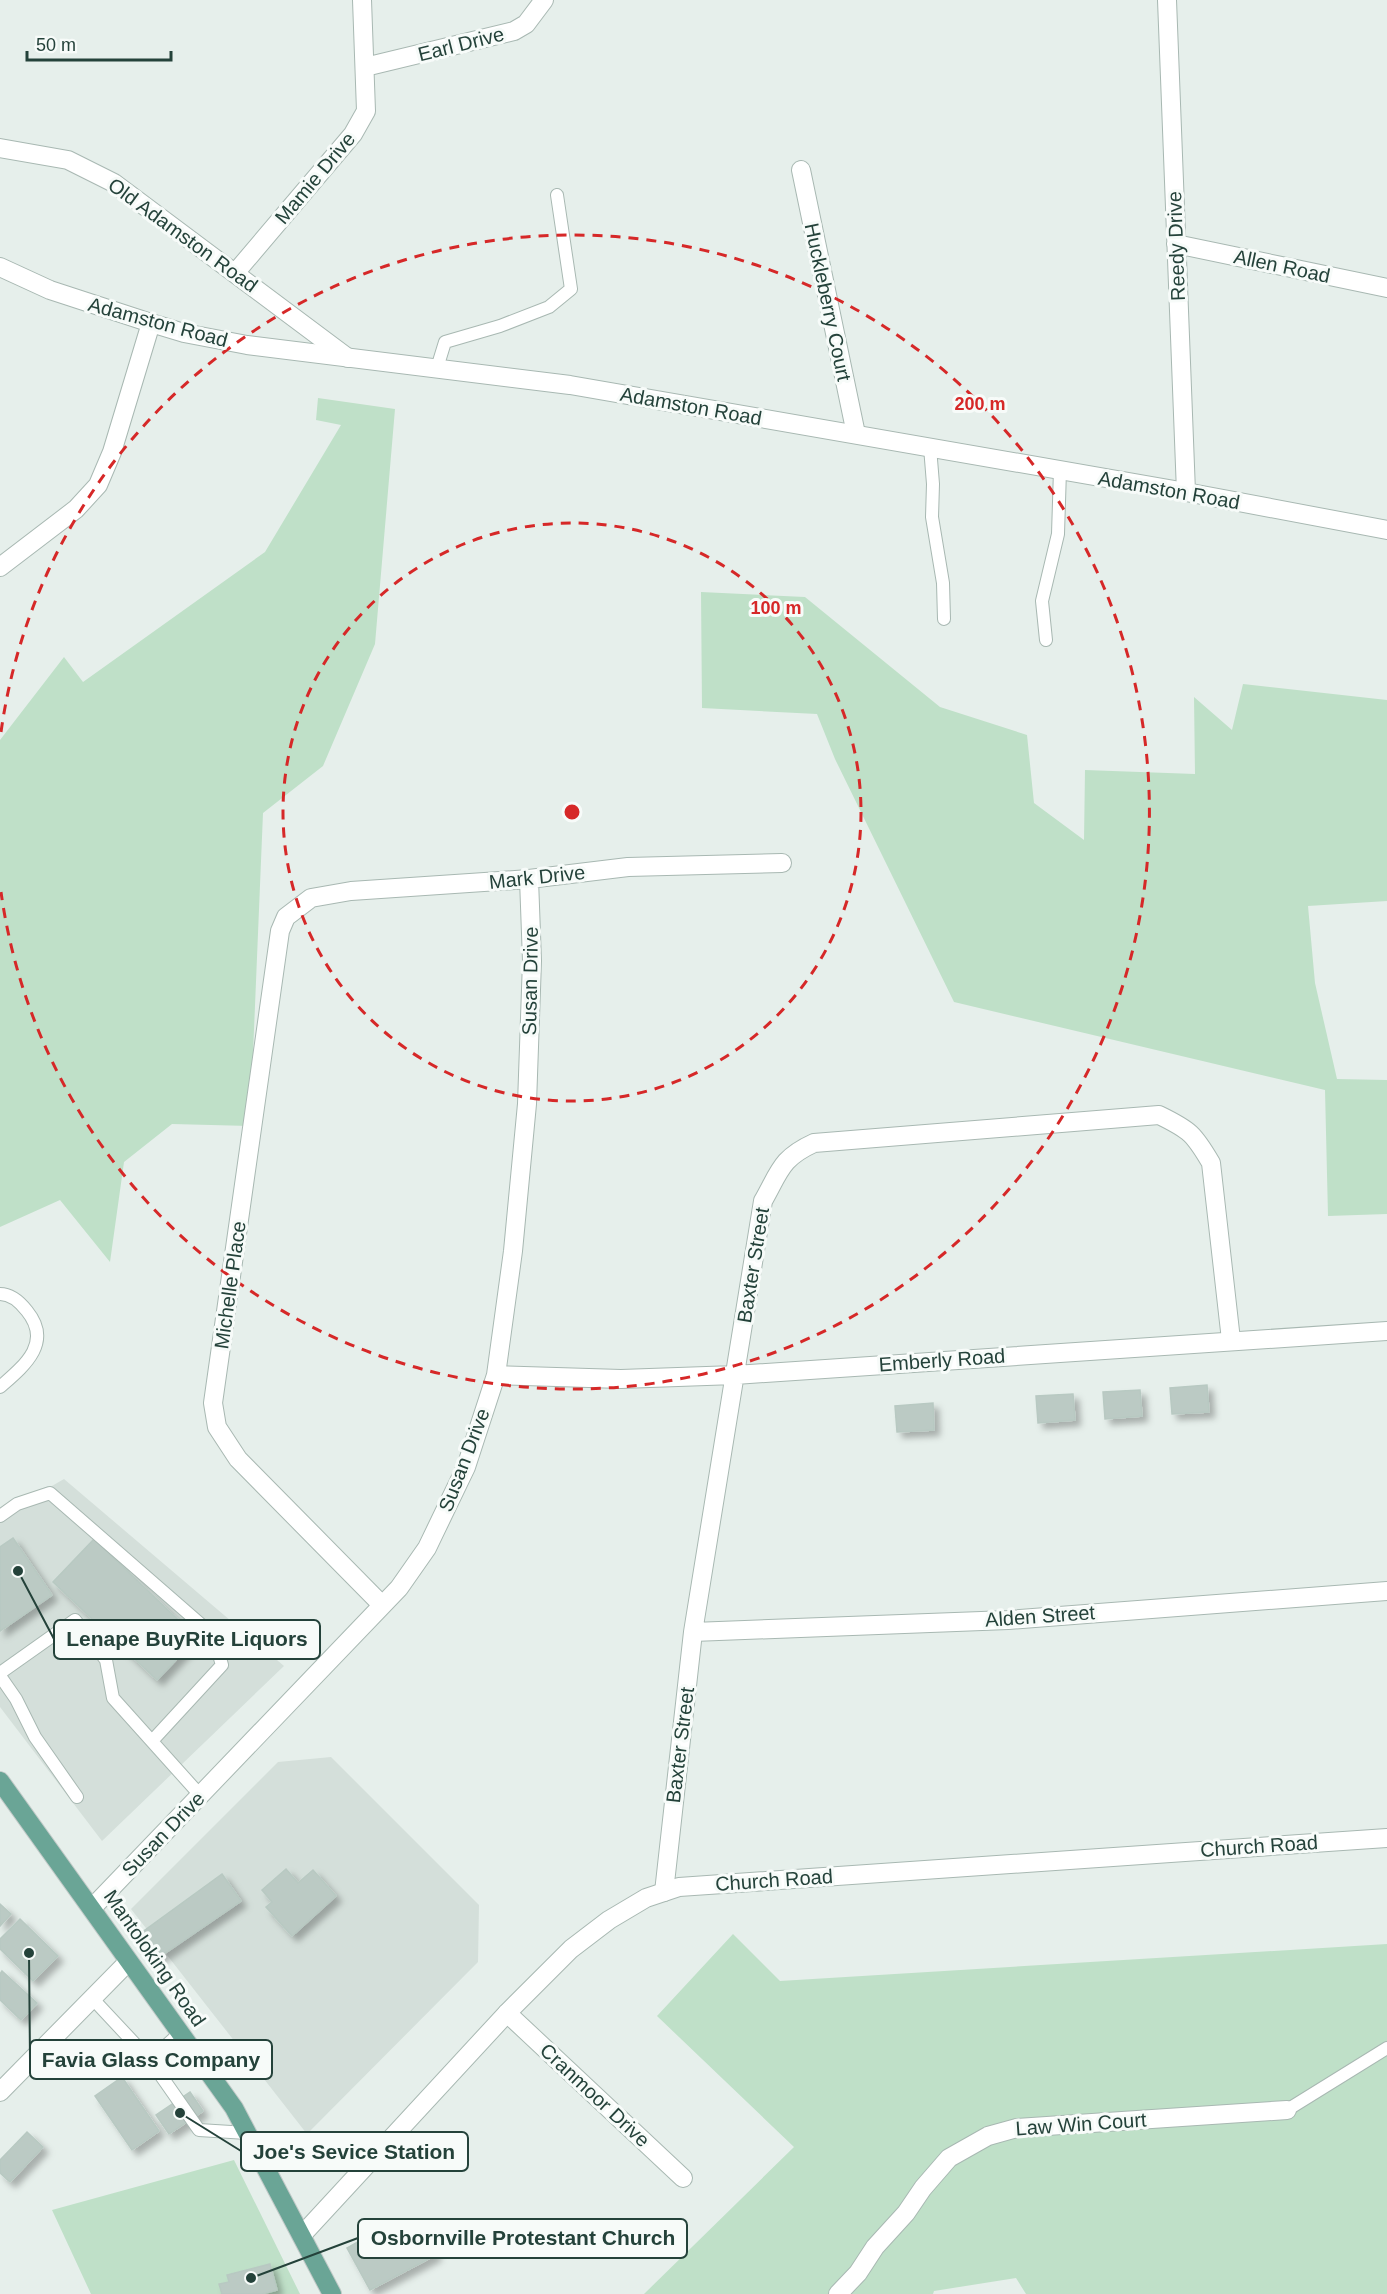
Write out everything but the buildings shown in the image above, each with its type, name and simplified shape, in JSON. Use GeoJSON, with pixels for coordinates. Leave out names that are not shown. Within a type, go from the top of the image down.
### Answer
{"type":"FeatureCollection","features":[{"type":"Feature","properties":{"kind":"main road","name":"Mantoloking Road"},"geometry":{"type":"LineString","coordinates":[[1,1786],[92,1908],[128,1962],[234,2108],[332,2294]]}},
{"type":"Feature","properties":{"kind":"street","name":"Mamie Drive"},"geometry":{"type":"LineString","coordinates":[[236,272],[353,134],[366,111],[362,0]]}},
{"type":"Feature","properties":{"kind":"street","name":"Earl Drive"},"geometry":{"type":"LineString","coordinates":[[365,67],[514,31],[526,24],[544,0]]}},
{"type":"Feature","properties":{"kind":"street","name":"Reedy Drive"},"geometry":{"type":"LineString","coordinates":[[1167,0],[1186,492]]}},
{"type":"Feature","properties":{"kind":"street","name":"Old Adamston Road"},"geometry":{"type":"LineString","coordinates":[[0,148],[69,160],[114,183],[348,358]]}},
{"type":"Feature","properties":{"kind":"street","name":"Huckleberry Court"},"geometry":{"type":"LineString","coordinates":[[801,170],[856,434]]}},
{"type":"Feature","properties":{"kind":"street","name":"Allen Road"},"geometry":{"type":"LineString","coordinates":[[1176,244],[1387,288]]}},
{"type":"Feature","properties":{"kind":"street","name":"Adamston Road"},"geometry":{"type":"LineString","coordinates":[[0,267],[50,290],[151,323],[184,333],[247,345],[570,385],[1186,492],[1387,530]]}},
{"type":"Feature","properties":{"kind":"street"},"geometry":{"type":"LineString","coordinates":[[0,567],[76,509],[98,485],[112,452],[151,323]]}},
{"type":"Feature","properties":{"kind":"street","name":"Mark Drive"},"geometry":{"type":"LineString","coordinates":[[297,909],[311,898],[351,891],[529,879],[628,867],[782,863]]}},
{"type":"Feature","properties":{"kind":"street","name":"Susan Drive"},"geometry":{"type":"LineString","coordinates":[[92,1908],[399,1588],[427,1548],[466,1467],[496,1375],[513,1251],[527,1104],[532,961],[529,879]]}},
{"type":"Feature","properties":{"kind":"street","name":"Michelle Place"},"geometry":{"type":"LineString","coordinates":[[297,909],[286,916],[280,931],[213,1403],[218,1427],[237,1459],[382,1605]]}},
{"type":"Feature","properties":{"kind":"street","name":"Baxter Street"},"geometry":{"type":"LineString","coordinates":[[664,1892],[693,1632],[763,1201],[785,1161],[796,1152],[814,1143],[1159,1114],[1186,1128],[1211,1163],[1231,1340]]}},
{"type":"Feature","properties":{"kind":"street","name":"Emberly Road"},"geometry":{"type":"LineString","coordinates":[[496,1375],[621,1379],[735,1375],[1387,1331]]}},
{"type":"Feature","properties":{"kind":"street","name":"Alden Street"},"geometry":{"type":"LineString","coordinates":[[693,1632],[1008,1620],[1387,1591]]}},
{"type":"Feature","properties":{"kind":"street","name":"Church Road"},"geometry":{"type":"LineString","coordinates":[[302,2235],[507,2013],[571,1949],[609,1920],[646,1898],[679,1887],[691,1886],[1387,1838]]}},
{"type":"Feature","properties":{"kind":"street"},"geometry":{"type":"LineString","coordinates":[[0,2092],[128,1962]]}},
{"type":"Feature","properties":{"kind":"street","name":"Cranmoor Drive"},"geometry":{"type":"LineString","coordinates":[[507,2013],[683,2178]]}},
{"type":"Feature","properties":{"kind":"street","name":"Law Win Court"},"geometry":{"type":"LineString","coordinates":[[838,2294],[858,2273],[875,2247],[906,2213],[923,2188],[949,2158],[988,2136],[1017,2128],[1287,2110]]}},
{"type":"Feature","properties":{"kind":"lane"},"geometry":{"type":"LineString","coordinates":[[437,368],[445,342],[500,326],[549,307],[571,289],[557,195]]}},
{"type":"Feature","properties":{"kind":"lane"},"geometry":{"type":"LineString","coordinates":[[930,447],[933,484],[932,517],[943,583],[944,619]]}},
{"type":"Feature","properties":{"kind":"lane"},"geometry":{"type":"LineString","coordinates":[[1046,640],[1042,601],[1058,534],[1060,470]]}},
{"type":"Feature","properties":{"kind":"lane"},"geometry":{"type":"LineString","coordinates":[[0,1294],[7,1294],[21,1303],[37,1328],[36,1347],[25,1365],[0,1387]]}},
{"type":"Feature","properties":{"kind":"lane"},"geometry":{"type":"LineString","coordinates":[[0,1516],[16,1504],[50,1493],[213,1635],[222,1665],[152,1741]]}},
{"type":"Feature","properties":{"kind":"lane"},"geometry":{"type":"LineString","coordinates":[[77,1797],[35,1737],[16,1699],[0,1675],[75,1620],[106,1660],[113,1698],[200,1795]]}},
{"type":"Feature","properties":{"kind":"lane"},"geometry":{"type":"LineString","coordinates":[[92,1998],[150,2060],[199,2130],[247,2133]]}},
{"type":"Feature","properties":{"kind":"lane"},"geometry":{"type":"LineString","coordinates":[[150,2060],[180,2033]]}},
{"type":"Feature","properties":{"kind":"lane"},"geometry":{"type":"LineString","coordinates":[[1287,2110],[1387,2048]]}},
{"type":"Feature","properties":{"kind":"shaded area"},"geometry":{"type":"Polygon","coordinates":[[[64,1479],[284,1666],[102,1841],[0,1707],[0,1516],[64,1479]]]}},
{"type":"Feature","properties":{"kind":"shaded area"},"geometry":{"type":"Polygon","coordinates":[[[331,1757],[479,1905],[478,1962],[307,2134],[131,1909],[278,1762],[331,1757]]]}},
{"type":"Feature","properties":{"kind":"green space"},"geometry":{"type":"Polygon","coordinates":[[[318,398],[395,409],[375,644],[323,766],[263,813],[250,1126],[172,1124],[124,1162],[110,1262],[60,1200],[0,1227],[0,740],[64,657],[83,682],[265,552],[341,425],[316,420],[318,398]]]}},
{"type":"Feature","properties":{"kind":"green space"},"geometry":{"type":"Polygon","coordinates":[[[701,592],[805,597],[940,707],[1027,735],[1034,803],[1084,840],[1085,770],[1195,774],[1194,697],[1232,730],[1243,684],[1387,700],[1387,901],[1308,906],[1315,983],[1337,1079],[1387,1080],[1387,1214],[1328,1216],[1325,1090],[954,1002],[835,759],[817,714],[702,708],[701,592]]]}},
{"type":"Feature","properties":{"kind":"green space"},"geometry":{"type":"Polygon","coordinates":[[[733,1934],[780,1981],[1387,1944],[1387,2294],[1026,2294],[1016,2278],[934,2291],[933,2294],[644,2294],[794,2147],[657,2016],[733,1934]]]}},
{"type":"Feature","properties":{"kind":"green space"},"geometry":{"type":"Polygon","coordinates":[[[234,2160],[300,2294],[91,2294],[52,2210],[234,2160]]]}},
{"type":"Feature","properties":{"kind":"place","name":"Lenape BuyRite Liquors"},"geometry":{"type":"Point","coordinates":[18,1571]}},
{"type":"Feature","properties":{"kind":"place","name":"Favia Glass Company"},"geometry":{"type":"Point","coordinates":[29,1953]}},
{"type":"Feature","properties":{"kind":"place","name":"Joe's Sevice Station"},"geometry":{"type":"Point","coordinates":[180,2113]}},
{"type":"Feature","properties":{"kind":"place","name":"Osbornville Protestant Church"},"geometry":{"type":"Point","coordinates":[251,2278]}}]}
